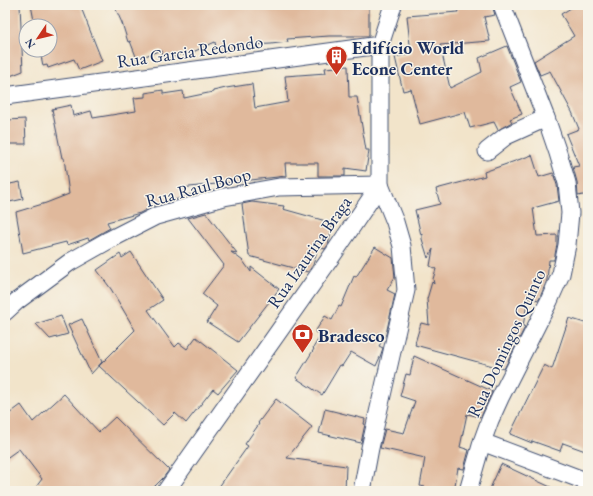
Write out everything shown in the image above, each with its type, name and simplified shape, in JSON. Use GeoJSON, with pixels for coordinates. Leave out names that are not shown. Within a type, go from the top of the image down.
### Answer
{"type":"FeatureCollection","features":[{"type":"Feature","properties":{"kind":"street"},"geometry":{"type":"LineString","coordinates":[[362,491],[370,448],[406,290],[402,246],[380,185],[380,45],[392,5]]}},
{"type":"Feature","properties":{"kind":"street","name":"Rua Domingos Quinto"},"geometry":{"type":"LineString","coordinates":[[468,491],[490,420],[561,274],[567,245],[570,213],[567,184],[558,153],[502,5]]}},
{"type":"Feature","properties":{"kind":"street","name":"Rua Garcia Redondo"},"geometry":{"type":"LineString","coordinates":[[5,96],[380,45]]}},
{"type":"Feature","properties":{"kind":"street"},"geometry":{"type":"LineString","coordinates":[[487,151],[506,136],[546,118]]}},
{"type":"Feature","properties":{"kind":"street","name":"Rua Raul Boop"},"geometry":{"type":"LineString","coordinates":[[9,302],[70,262],[156,216],[224,197],[279,187],[380,185]]}},
{"type":"Feature","properties":{"kind":"street","name":"Rua Izaurina Braga"},"geometry":{"type":"LineString","coordinates":[[166,491],[334,253],[380,185]]}},
{"type":"Feature","properties":{"kind":"street"},"geometry":{"type":"LineString","coordinates":[[482,442],[588,482]]}},
{"type":"Feature","properties":{"kind":"building"},"geometry":{"type":"Polygon","coordinates":[[[5,5],[20,5],[21,18],[18,18],[18,58],[22,58],[23,71],[5,78],[5,5]]]}},
{"type":"Feature","properties":{"kind":"building"},"geometry":{"type":"Polygon","coordinates":[[[31,5],[80,5],[102,61],[79,70],[74,59],[48,68],[47,65],[43,66],[42,58],[58,58],[58,18],[33,18],[31,5]]]}},
{"type":"Feature","properties":{"kind":"building"},"geometry":{"type":"Polygon","coordinates":[[[114,5],[369,5],[369,36],[329,36],[287,39],[288,42],[232,46],[232,50],[217,53],[215,42],[184,56],[183,53],[165,60],[161,50],[137,59],[130,41],[128,42],[114,5]]]}},
{"type":"Feature","properties":{"kind":"building"},"geometry":{"type":"Polygon","coordinates":[[[456,5],[492,5],[495,15],[484,17],[490,41],[440,45],[450,88],[482,72],[479,58],[507,46],[521,82],[510,87],[522,114],[510,119],[512,122],[498,130],[494,122],[470,128],[465,112],[420,124],[411,89],[403,91],[395,57],[411,54],[407,16],[458,12],[456,5]]]}},
{"type":"Feature","properties":{"kind":"building"},"geometry":{"type":"Polygon","coordinates":[[[576,5],[588,5],[588,194],[578,196],[577,182],[573,167],[579,166],[566,134],[579,129],[572,112],[550,71],[540,75],[534,61],[574,36],[561,14],[576,5]]]}},
{"type":"Feature","properties":{"kind":"building"},"geometry":{"type":"Polygon","coordinates":[[[348,66],[349,97],[357,97],[366,150],[369,150],[366,171],[345,168],[345,176],[318,176],[318,163],[285,163],[286,176],[181,188],[181,194],[192,195],[153,206],[140,213],[107,222],[110,228],[89,240],[88,238],[67,245],[66,242],[23,253],[16,212],[69,194],[64,158],[62,158],[52,109],[71,105],[73,116],[91,111],[93,118],[136,111],[134,98],[145,97],[145,93],[163,90],[163,94],[183,91],[184,98],[226,88],[252,84],[255,108],[288,102],[285,76],[326,73],[325,68],[348,66]]]}},
{"type":"Feature","properties":{"kind":"building"},"geometry":{"type":"Polygon","coordinates":[[[25,119],[26,144],[5,144],[5,123],[8,123],[8,120],[25,119]]]}},
{"type":"Feature","properties":{"kind":"building"},"geometry":{"type":"Polygon","coordinates":[[[532,155],[539,177],[553,173],[557,185],[559,201],[533,208],[537,236],[557,235],[557,244],[554,260],[549,260],[547,280],[539,300],[528,298],[523,326],[525,327],[504,369],[415,345],[421,323],[429,325],[427,299],[432,282],[434,284],[433,279],[436,269],[430,266],[433,249],[428,258],[415,210],[440,204],[436,189],[485,176],[484,172],[532,155]]]}},
{"type":"Feature","properties":{"kind":"building"},"geometry":{"type":"Polygon","coordinates":[[[20,182],[23,199],[5,203],[5,185],[20,182]]]}},
{"type":"Feature","properties":{"kind":"building"},"geometry":{"type":"Polygon","coordinates":[[[252,202],[284,206],[283,209],[333,223],[328,245],[325,249],[318,247],[313,265],[308,272],[249,256],[242,204],[252,202]]]}},
{"type":"Feature","properties":{"kind":"building"},"geometry":{"type":"Polygon","coordinates":[[[206,213],[237,253],[231,252],[243,261],[251,272],[251,267],[279,289],[238,342],[207,322],[217,306],[202,294],[224,265],[188,218],[206,213]]]}},
{"type":"Feature","properties":{"kind":"building"},"geometry":{"type":"Polygon","coordinates":[[[375,247],[393,258],[395,277],[387,290],[395,294],[386,334],[379,346],[383,348],[380,357],[376,366],[351,352],[342,366],[340,365],[322,395],[296,378],[321,335],[315,332],[325,316],[332,320],[339,306],[341,307],[354,276],[356,277],[375,247]]]}},
{"type":"Feature","properties":{"kind":"building"},"geometry":{"type":"Polygon","coordinates":[[[131,252],[163,300],[148,310],[175,347],[179,343],[187,349],[196,337],[238,370],[218,393],[213,389],[186,423],[175,413],[163,425],[99,366],[135,330],[111,289],[97,270],[120,254],[122,258],[131,252]]]}},
{"type":"Feature","properties":{"kind":"building"},"geometry":{"type":"Polygon","coordinates":[[[61,316],[68,334],[50,339],[36,324],[61,316]]]}},
{"type":"Feature","properties":{"kind":"building"},"geometry":{"type":"Polygon","coordinates":[[[569,318],[588,324],[588,452],[563,443],[560,451],[532,441],[532,443],[510,434],[544,365],[552,369],[569,318]]]}},
{"type":"Feature","properties":{"kind":"building"},"geometry":{"type":"Polygon","coordinates":[[[82,319],[102,362],[91,374],[68,325],[82,319]]]}},
{"type":"Feature","properties":{"kind":"building"},"geometry":{"type":"Polygon","coordinates":[[[414,356],[492,391],[481,417],[467,414],[460,447],[469,450],[464,469],[458,468],[454,491],[425,491],[425,487],[420,486],[425,458],[380,448],[385,429],[404,433],[415,401],[400,396],[406,374],[410,375],[414,356]]]}},
{"type":"Feature","properties":{"kind":"building"},"geometry":{"type":"Polygon","coordinates":[[[64,394],[99,432],[115,417],[169,470],[163,478],[150,491],[33,491],[42,479],[19,449],[5,459],[5,417],[21,405],[33,422],[64,394]]]}},
{"type":"Feature","properties":{"kind":"building"},"geometry":{"type":"Polygon","coordinates":[[[276,399],[312,427],[287,458],[346,466],[345,491],[216,491],[248,446],[245,444],[259,424],[258,423],[276,399]]]}},
{"type":"Feature","properties":{"kind":"building"},"geometry":{"type":"Polygon","coordinates":[[[325,409],[365,419],[361,443],[319,433],[325,409]]]}},
{"type":"Feature","properties":{"kind":"building"},"geometry":{"type":"Polygon","coordinates":[[[501,464],[559,491],[489,491],[501,464]]]}},
{"type":"Feature","properties":{"kind":"place","name":"Edifício World Econe Center"},"geometry":{"type":"Point","coordinates":[337,76]}},
{"type":"Feature","properties":{"kind":"place","name":"Bradesco"},"geometry":{"type":"Point","coordinates":[302,354]}}]}
